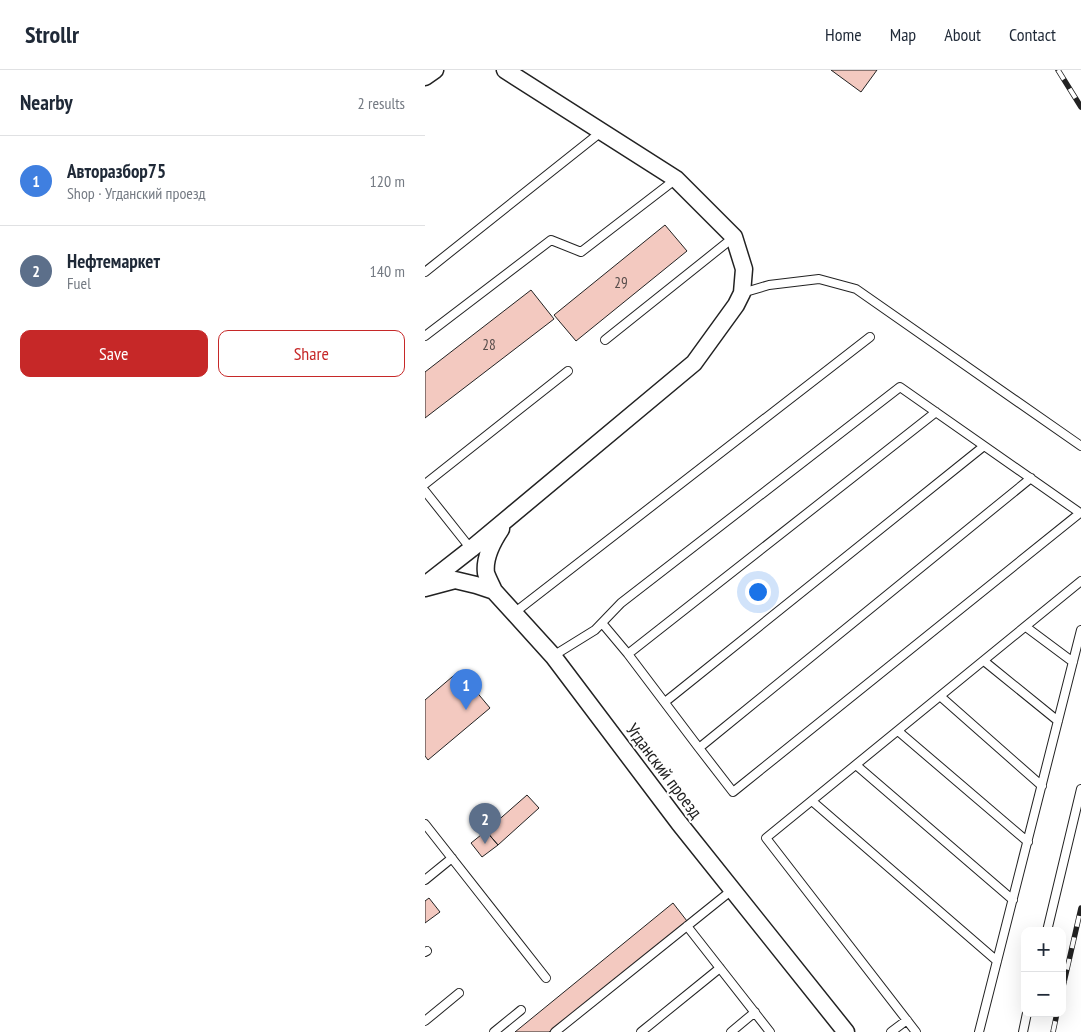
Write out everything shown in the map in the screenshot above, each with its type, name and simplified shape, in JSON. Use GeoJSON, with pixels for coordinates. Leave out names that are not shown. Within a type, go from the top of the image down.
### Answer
{"type":"FeatureCollection","features":[{"type":"Feature","properties":{"kind":"street"},"geometry":{"type":"LineString","coordinates":[[425,77],[435,70]]}},
{"type":"Feature","properties":{"kind":"street"},"geometry":{"type":"LineString","coordinates":[[425,586],[694,363],[736,305],[742,292],[744,269],[734,237],[676,179],[505,70]]}},
{"type":"Feature","properties":{"kind":"street"},"geometry":{"type":"LineString","coordinates":[[494,591],[486,573],[487,559],[493,540],[509,517]]}},
{"type":"Feature","properties":{"kind":"street"},"geometry":{"type":"LineString","coordinates":[[425,586],[455,580],[494,591]]}},
{"type":"Feature","properties":{"kind":"street","name":"Угданский проезд"},"geometry":{"type":"LineString","coordinates":[[494,591],[553,656],[679,824],[846,1032]]}},
{"type":"Feature","properties":{"kind":"lane"},"geometry":{"type":"LineString","coordinates":[[425,272],[601,132]]}},
{"type":"Feature","properties":{"kind":"lane"},"geometry":{"type":"LineString","coordinates":[[425,336],[551,240],[581,252],[676,179]]}},
{"type":"Feature","properties":{"kind":"lane"},"geometry":{"type":"LineString","coordinates":[[605,340],[734,237]]}},
{"type":"Feature","properties":{"kind":"lane"},"geometry":{"type":"LineString","coordinates":[[742,292],[769,285],[819,279],[856,289],[1081,446]]}},
{"type":"Feature","properties":{"kind":"lane"},"geometry":{"type":"LineString","coordinates":[[514,613],[870,337]]}},
{"type":"Feature","properties":{"kind":"lane"},"geometry":{"type":"LineString","coordinates":[[425,484],[568,371]]}},
{"type":"Feature","properties":{"kind":"lane"},"geometry":{"type":"LineString","coordinates":[[553,656],[595,630],[621,603],[900,387],[1080,513],[733,792],[628,654],[602,623]]}},
{"type":"Feature","properties":{"kind":"lane"},"geometry":{"type":"LineString","coordinates":[[628,654],[936,412]]}},
{"type":"Feature","properties":{"kind":"lane"},"geometry":{"type":"LineString","coordinates":[[665,702],[984,446]]}},
{"type":"Feature","properties":{"kind":"lane"},"geometry":{"type":"LineString","coordinates":[[699,748],[1031,478]]}},
{"type":"Feature","properties":{"kind":"lane"},"geometry":{"type":"LineString","coordinates":[[425,491],[471,549]]}},
{"type":"Feature","properties":{"kind":"lane"},"geometry":{"type":"LineString","coordinates":[[916,1032],[766,838],[1081,582]]}},
{"type":"Feature","properties":{"kind":"lane"},"geometry":{"type":"LineString","coordinates":[[1025,627],[1073,662]]}},
{"type":"Feature","properties":{"kind":"lane"},"geometry":{"type":"LineString","coordinates":[[979,1032],[1081,630]]}},
{"type":"Feature","properties":{"kind":"lane"},"geometry":{"type":"LineString","coordinates":[[984,660],[1058,721]]}},
{"type":"Feature","properties":{"kind":"lane"},"geometry":{"type":"LineString","coordinates":[[940,696],[1042,786]]}},
{"type":"Feature","properties":{"kind":"lane"},"geometry":{"type":"LineString","coordinates":[[898,730],[1027,842]]}},
{"type":"Feature","properties":{"kind":"lane"},"geometry":{"type":"LineString","coordinates":[[856,765],[1013,900]]}},
{"type":"Feature","properties":{"kind":"lane"},"geometry":{"type":"LineString","coordinates":[[1048,927],[1081,789]]}},
{"type":"Feature","properties":{"kind":"lane"},"geometry":{"type":"LineString","coordinates":[[812,801],[997,961]]}},
{"type":"Feature","properties":{"kind":"lane"},"geometry":{"type":"LineString","coordinates":[[425,824],[546,978]]}},
{"type":"Feature","properties":{"kind":"lane"},"geometry":{"type":"LineString","coordinates":[[425,880],[452,858]]}},
{"type":"Feature","properties":{"kind":"lane"},"geometry":{"type":"LineString","coordinates":[[555,1032],[732,890]]}},
{"type":"Feature","properties":{"kind":"lane"},"geometry":{"type":"LineString","coordinates":[[687,926],[770,1032]]}},
{"type":"Feature","properties":{"kind":"lane"},"geometry":{"type":"LineString","coordinates":[[641,1032],[720,968]]}},
{"type":"Feature","properties":{"kind":"lane"},"geometry":{"type":"LineString","coordinates":[[425,1021],[459,993]]}},
{"type":"Feature","properties":{"kind":"lane"},"geometry":{"type":"LineString","coordinates":[[494,1032],[521,1010]]}},
{"type":"Feature","properties":{"kind":"lane"},"geometry":{"type":"LineString","coordinates":[[731,1032],[755,1012]]}},
{"type":"Feature","properties":{"kind":"lane"},"geometry":{"type":"LineString","coordinates":[[1023,1032],[1026,1017]]}},
{"type":"Feature","properties":{"kind":"lane"},"geometry":{"type":"LineString","coordinates":[[891,1032],[907,1020]]}},
{"type":"Feature","properties":{"kind":"building"},"geometry":{"type":"Polygon","coordinates":[[[831,70],[877,70],[861,92],[831,70]]]}},
{"type":"Feature","properties":{"kind":"building"},"geometry":{"type":"Polygon","coordinates":[[[665,225],[687,251],[576,341],[554,315],[665,225]]]}},
{"type":"Feature","properties":{"kind":"building"},"geometry":{"type":"Polygon","coordinates":[[[531,290],[554,319],[425,418],[425,372],[531,290]]]}},
{"type":"Feature","properties":{"kind":"building"},"geometry":{"type":"Polygon","coordinates":[[[459,671],[490,708],[428,760],[425,756],[425,700],[459,671]]]}},
{"type":"Feature","properties":{"kind":"building"},"geometry":{"type":"Polygon","coordinates":[[[527,795],[539,808],[498,845],[486,831],[527,795]]]}},
{"type":"Feature","properties":{"kind":"building"},"geometry":{"type":"Polygon","coordinates":[[[486,831],[498,845],[482,857],[471,843],[486,831]]]}},
{"type":"Feature","properties":{"kind":"building"},"geometry":{"type":"Polygon","coordinates":[[[429,898],[440,912],[425,923],[425,901],[429,898]]]}},
{"type":"Feature","properties":{"kind":"building"},"geometry":{"type":"Polygon","coordinates":[[[673,903],[687,921],[549,1032],[515,1032],[673,903]]]}},
{"type":"Feature","properties":{"kind":"railway"},"geometry":{"type":"LineString","coordinates":[[1058,70],[1081,107]]}},
{"type":"Feature","properties":{"kind":"railway"},"geometry":{"type":"LineString","coordinates":[[1066,974],[1081,908]]}},
{"type":"Feature","properties":{"kind":"railway"},"geometry":{"type":"LineString","coordinates":[[1053,1032],[1056,1017]]}},
{"type":"Feature","properties":{"kind":"place","name":"Авторазбор75"},"geometry":{"type":"Point","coordinates":[466,710]}},
{"type":"Feature","properties":{"kind":"place","name":"Нефтемаркет"},"geometry":{"type":"Point","coordinates":[485,844]}}]}
